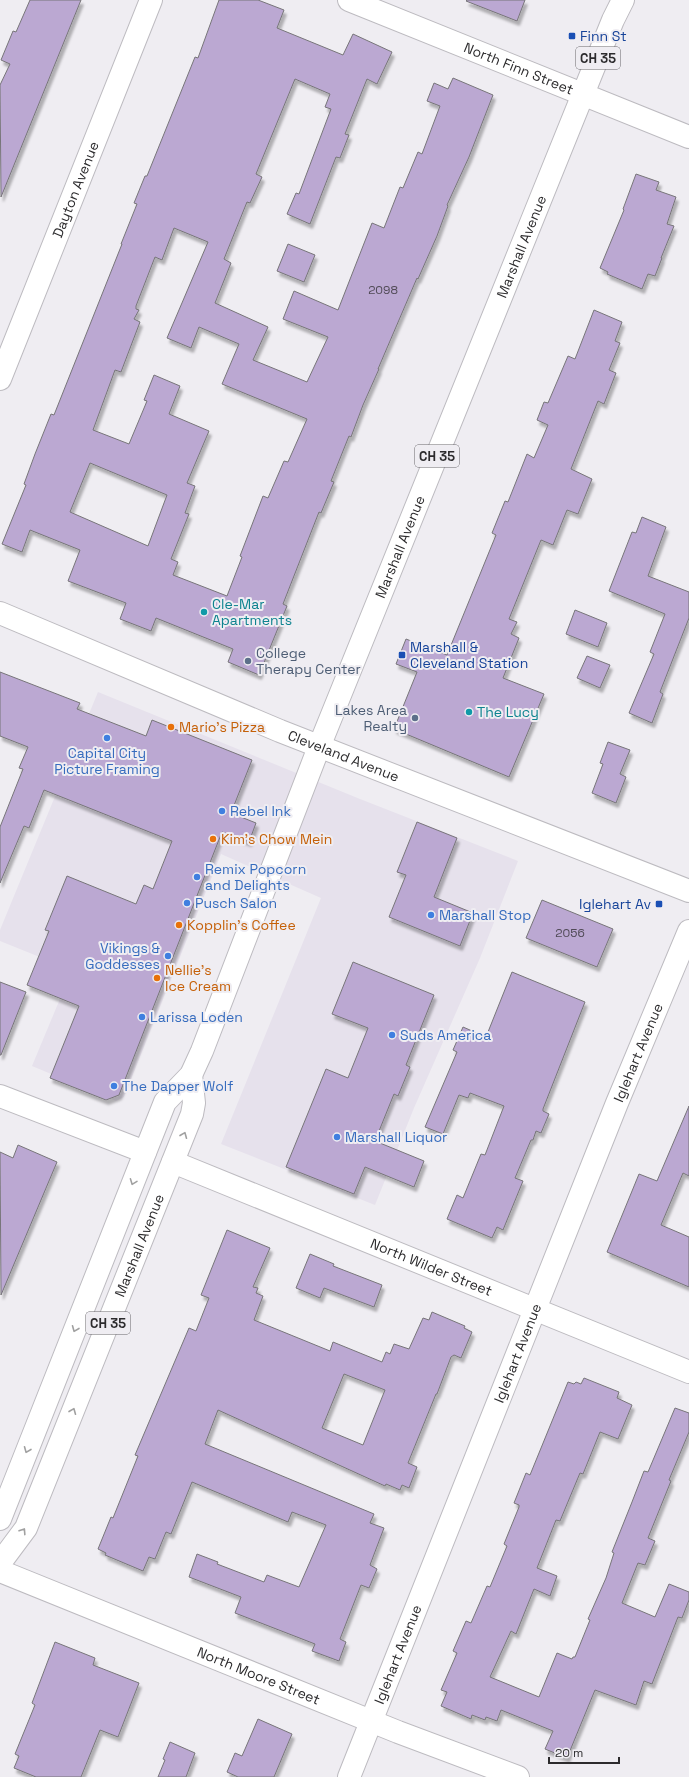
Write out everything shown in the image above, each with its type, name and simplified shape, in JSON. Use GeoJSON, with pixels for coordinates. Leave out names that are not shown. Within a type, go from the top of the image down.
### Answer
{"type":"FeatureCollection","features":[{"type":"Feature","properties":{"kind":"street","name":"Dayton Avenue"},"geometry":{"type":"LineString","coordinates":[[0,379],[151,0]]}},
{"type":"Feature","properties":{"kind":"street","name":"North Finn Street"},"geometry":{"type":"LineString","coordinates":[[349,0],[689,137]]}},
{"type":"Feature","properties":{"kind":"street","name":"Marshall Avenue"},"geometry":{"type":"LineString","coordinates":[[0,1519],[165,1102],[190,1076],[202,1051],[319,747],[616,10],[623,0]]}},
{"type":"Feature","properties":{"kind":"street","name":"Cleveland Avenue"},"geometry":{"type":"LineString","coordinates":[[0,613],[319,747],[689,891]]}},
{"type":"Feature","properties":{"kind":"street","name":"Iglehart Avenue"},"geometry":{"type":"LineString","coordinates":[[349,1777],[370,1720],[617,1103],[689,931]]}},
{"type":"Feature","properties":{"kind":"street","name":"Marshall Avenue"},"geometry":{"type":"LineString","coordinates":[[0,1563],[26,1528],[192,1114],[194,1103],[190,1076]]}},
{"type":"Feature","properties":{"kind":"street"},"geometry":{"type":"LineString","coordinates":[[0,1096],[145,1152]]}},
{"type":"Feature","properties":{"kind":"street","name":"North Wilder Street"},"geometry":{"type":"LineString","coordinates":[[173,1162],[689,1372]]}},
{"type":"Feature","properties":{"kind":"street","name":"North Moore Street"},"geometry":{"type":"LineString","coordinates":[[0,1571],[370,1720],[518,1777]]}},
{"type":"Feature","properties":{"kind":"shaded area"},"geometry":{"type":"Polygon","coordinates":[[[98,692],[360,799],[518,861],[480,958],[414,1108],[375,1205],[221,1144],[321,898],[221,854],[124,1097],[116,1101],[32,1066],[72,970],[0,941],[0,930],[98,692]]]}},
{"type":"Feature","properties":{"kind":"building"},"geometry":{"type":"Polygon","coordinates":[[[30,0],[81,0],[1,197],[0,85],[10,64],[1,60],[13,31],[16,32],[30,0]]]}},
{"type":"Feature","properties":{"kind":"building"},"geometry":{"type":"Polygon","coordinates":[[[219,0],[258,0],[284,10],[277,28],[343,55],[353,34],[392,52],[377,84],[367,79],[345,134],[349,135],[340,158],[336,157],[310,224],[287,214],[296,193],[299,194],[331,109],[325,107],[330,94],[295,79],[256,174],[262,177],[250,203],[247,202],[224,259],[231,263],[215,303],[268,327],[253,360],[307,382],[328,337],[283,319],[294,291],[338,310],[372,223],[384,228],[400,187],[403,188],[418,152],[422,154],[440,106],[427,101],[434,83],[448,89],[453,78],[493,95],[469,157],[447,205],[448,206],[437,236],[418,279],[417,278],[378,369],[351,437],[349,436],[331,481],[334,482],[321,513],[319,512],[283,604],[287,606],[259,675],[228,662],[233,649],[156,618],[151,631],[120,619],[126,603],[68,581],[80,550],[30,530],[22,552],[2,544],[26,485],[24,484],[51,414],[54,415],[122,244],[137,204],[134,203],[145,176],[147,176],[195,57],[198,58],[219,0]],[[174,228],[162,260],[155,257],[136,306],[136,309],[139,310],[134,319],[140,322],[121,372],[115,370],[93,430],[129,444],[147,401],[144,400],[154,375],[180,386],[169,414],[209,431],[187,483],[195,486],[185,513],[189,514],[171,559],[178,562],[173,575],[227,596],[242,557],[240,556],[263,496],[268,498],[284,461],[288,462],[307,419],[222,384],[239,344],[199,327],[191,348],[167,338],[208,242],[174,228]],[[90,463],[70,512],[148,546],[167,495],[90,463]]]}},
{"type":"Feature","properties":{"kind":"building"},"geometry":{"type":"Polygon","coordinates":[[[525,0],[517,21],[466,1],[525,0]]]}},
{"type":"Feature","properties":{"kind":"building"},"geometry":{"type":"Polygon","coordinates":[[[636,174],[659,182],[656,190],[676,197],[667,224],[674,226],[655,276],[648,274],[642,289],[607,274],[608,272],[600,268],[624,210],[623,209],[636,174]]]}},
{"type":"Feature","properties":{"kind":"building"},"geometry":{"type":"Polygon","coordinates":[[[288,244],[315,255],[304,282],[277,271],[288,244]]]}},
{"type":"Feature","properties":{"kind":"building"},"geometry":{"type":"Polygon","coordinates":[[[594,310],[622,322],[615,341],[620,343],[609,370],[616,373],[604,404],[598,401],[571,469],[592,479],[578,514],[567,510],[553,545],[541,540],[509,619],[517,622],[511,634],[519,638],[503,678],[544,694],[509,777],[394,729],[417,672],[396,664],[406,639],[447,655],[496,535],[492,533],[505,501],[508,502],[527,454],[534,458],[548,425],[537,420],[544,402],[548,403],[568,356],[575,359],[594,310]]]}},
{"type":"Feature","properties":{"kind":"building"},"geometry":{"type":"Polygon","coordinates":[[[642,517],[666,527],[648,576],[689,592],[689,618],[660,692],[663,694],[652,723],[629,713],[654,654],[650,652],[665,614],[609,591],[632,532],[636,533],[642,517]]]}},
{"type":"Feature","properties":{"kind":"building"},"geometry":{"type":"Polygon","coordinates":[[[575,610],[607,623],[598,647],[566,634],[575,610]]]}},
{"type":"Feature","properties":{"kind":"building"},"geometry":{"type":"Polygon","coordinates":[[[587,656],[610,665],[600,688],[577,678],[587,656]]]}},
{"type":"Feature","properties":{"kind":"building"},"geometry":{"type":"Polygon","coordinates":[[[0,672],[80,703],[77,709],[146,736],[152,720],[252,760],[231,813],[256,823],[249,842],[222,832],[119,1095],[106,1100],[50,1078],[79,1006],[27,985],[49,931],[45,930],[67,876],[136,904],[144,885],[153,889],[172,841],[44,790],[29,828],[24,826],[0,883],[0,827],[23,769],[19,768],[28,747],[0,736],[0,672]]]}},
{"type":"Feature","properties":{"kind":"building"},"geometry":{"type":"Polygon","coordinates":[[[608,742],[630,750],[620,774],[626,777],[616,803],[592,793],[603,764],[600,763],[608,742]]]}},
{"type":"Feature","properties":{"kind":"building"},"geometry":{"type":"Polygon","coordinates":[[[417,822],[457,838],[434,897],[473,913],[460,946],[389,917],[406,875],[397,872],[417,822]]]}},
{"type":"Feature","properties":{"kind":"building"},"geometry":{"type":"Polygon","coordinates":[[[542,900],[613,929],[597,967],[526,938],[542,900]]]}},
{"type":"Feature","properties":{"kind":"building"},"geometry":{"type":"Polygon","coordinates":[[[353,962],[434,995],[406,1065],[410,1067],[398,1096],[394,1094],[375,1141],[424,1161],[414,1187],[365,1167],[354,1194],[286,1167],[326,1069],[348,1078],[368,1028],[332,1014],[353,962]]]}},
{"type":"Feature","properties":{"kind":"building"},"geometry":{"type":"Polygon","coordinates":[[[512,972],[585,1002],[543,1109],[543,1111],[549,1114],[541,1133],[536,1131],[533,1140],[531,1140],[515,1178],[523,1181],[503,1230],[497,1227],[492,1238],[447,1219],[457,1195],[463,1198],[481,1154],[485,1155],[504,1106],[470,1093],[468,1098],[459,1095],[443,1134],[425,1127],[457,1052],[453,1050],[463,1027],[486,1037],[512,972]]]}},
{"type":"Feature","properties":{"kind":"building"},"geometry":{"type":"Polygon","coordinates":[[[0,982],[26,992],[1,1055],[0,1055],[0,982]]]}},
{"type":"Feature","properties":{"kind":"building"},"geometry":{"type":"Polygon","coordinates":[[[689,1106],[689,1176],[683,1173],[661,1225],[689,1237],[689,1287],[607,1252],[639,1174],[657,1181],[689,1106]]]}},
{"type":"Feature","properties":{"kind":"building"},"geometry":{"type":"Polygon","coordinates":[[[18,1145],[57,1162],[1,1295],[0,1152],[13,1158],[18,1145]]]}},
{"type":"Feature","properties":{"kind":"building"},"geometry":{"type":"Polygon","coordinates":[[[227,1230],[270,1248],[253,1287],[258,1288],[256,1293],[263,1296],[254,1320],[330,1351],[333,1342],[382,1362],[386,1352],[390,1354],[394,1344],[409,1349],[423,1318],[429,1320],[432,1312],[465,1326],[464,1328],[472,1332],[461,1358],[454,1355],[451,1357],[408,1463],[417,1467],[409,1488],[402,1485],[400,1490],[386,1484],[385,1486],[218,1410],[205,1444],[374,1514],[370,1523],[384,1528],[370,1565],[377,1569],[369,1588],[361,1585],[340,1639],[346,1642],[339,1661],[312,1651],[315,1644],[235,1613],[241,1597],[189,1577],[197,1554],[218,1562],[217,1564],[264,1582],[267,1575],[299,1587],[326,1525],[292,1512],[288,1522],[192,1482],[171,1534],[166,1532],[155,1559],[149,1557],[143,1571],[105,1555],[106,1553],[98,1549],[111,1517],[113,1518],[138,1456],[135,1455],[189,1328],[196,1331],[209,1298],[201,1295],[227,1230]],[[344,1374],[322,1428],[363,1445],[385,1390],[344,1374]]]}},
{"type":"Feature","properties":{"kind":"building"},"geometry":{"type":"Polygon","coordinates":[[[310,1254],[334,1264],[333,1266],[382,1285],[374,1307],[324,1288],[320,1298],[296,1288],[310,1254]]]}},
{"type":"Feature","properties":{"kind":"building"},"geometry":{"type":"Polygon","coordinates":[[[584,1378],[619,1392],[617,1398],[632,1405],[618,1439],[600,1432],[583,1474],[580,1473],[560,1521],[556,1520],[537,1568],[557,1576],[550,1596],[534,1589],[516,1634],[511,1631],[490,1677],[539,1697],[557,1653],[572,1659],[575,1657],[590,1620],[588,1619],[606,1578],[614,1553],[612,1552],[644,1471],[648,1472],[675,1408],[689,1413],[689,1432],[669,1480],[671,1481],[648,1538],[655,1541],[645,1565],[638,1563],[622,1603],[655,1617],[669,1584],[689,1592],[689,1600],[682,1618],[678,1617],[652,1684],[644,1681],[636,1705],[595,1690],[567,1758],[545,1749],[553,1731],[501,1710],[497,1721],[486,1717],[485,1720],[472,1715],[471,1719],[441,1706],[447,1692],[441,1690],[457,1653],[453,1651],[466,1621],[471,1623],[487,1586],[490,1587],[507,1546],[504,1544],[519,1507],[519,1505],[514,1503],[526,1473],[530,1475],[568,1382],[574,1384],[576,1382],[581,1384],[584,1378]]]}},
{"type":"Feature","properties":{"kind":"building"},"geometry":{"type":"Polygon","coordinates":[[[55,1642],[95,1658],[93,1665],[139,1683],[118,1737],[100,1730],[81,1777],[36,1777],[14,1768],[19,1756],[15,1754],[35,1705],[32,1703],[55,1642]]]}},
{"type":"Feature","properties":{"kind":"building"},"geometry":{"type":"Polygon","coordinates":[[[258,1719],[292,1734],[274,1777],[238,1777],[227,1772],[235,1753],[242,1756],[258,1719]]]}},
{"type":"Feature","properties":{"kind":"building"},"geometry":{"type":"Polygon","coordinates":[[[170,1742],[195,1753],[186,1777],[158,1777],[170,1742]]]}},
{"type":"Feature","properties":{"kind":"place","name":"Finn St"},"geometry":{"type":"Point","coordinates":[572,36]}},
{"type":"Feature","properties":{"kind":"place","name":"Cle-Mar Apartments"},"geometry":{"type":"Point","coordinates":[204,612]}},
{"type":"Feature","properties":{"kind":"place","name":"Marshall & Cleveland Station"},"geometry":{"type":"Point","coordinates":[402,655]}},
{"type":"Feature","properties":{"kind":"place","name":"College Therapy Center"},"geometry":{"type":"Point","coordinates":[248,661]}},
{"type":"Feature","properties":{"kind":"place","name":"The Lucy"},"geometry":{"type":"Point","coordinates":[469,712]}},
{"type":"Feature","properties":{"kind":"place","name":"Lakes Area Realty"},"geometry":{"type":"Point","coordinates":[415,718]}},
{"type":"Feature","properties":{"kind":"place","name":"Mario's Pizza"},"geometry":{"type":"Point","coordinates":[171,727]}},
{"type":"Feature","properties":{"kind":"place","name":"Capital City Picture Framing"},"geometry":{"type":"Point","coordinates":[107,738]}},
{"type":"Feature","properties":{"kind":"place","name":"Rebel Ink"},"geometry":{"type":"Point","coordinates":[222,811]}},
{"type":"Feature","properties":{"kind":"place","name":"Kim's Chow Mein"},"geometry":{"type":"Point","coordinates":[213,839]}},
{"type":"Feature","properties":{"kind":"place","name":"Remix Popcorn and Delights"},"geometry":{"type":"Point","coordinates":[197,877]}},
{"type":"Feature","properties":{"kind":"place","name":"Pusch Salon"},"geometry":{"type":"Point","coordinates":[187,903]}},
{"type":"Feature","properties":{"kind":"place","name":"Iglehart Av"},"geometry":{"type":"Point","coordinates":[659,904]}},
{"type":"Feature","properties":{"kind":"place","name":"Marshall Stop"},"geometry":{"type":"Point","coordinates":[431,915]}},
{"type":"Feature","properties":{"kind":"place","name":"Kopplin's Coffee"},"geometry":{"type":"Point","coordinates":[179,925]}},
{"type":"Feature","properties":{"kind":"place","name":"Vikings & Goddesses"},"geometry":{"type":"Point","coordinates":[168,956]}},
{"type":"Feature","properties":{"kind":"place","name":"Nellie's Ice Cream"},"geometry":{"type":"Point","coordinates":[157,978]}},
{"type":"Feature","properties":{"kind":"place","name":"Larissa Loden"},"geometry":{"type":"Point","coordinates":[142,1017]}},
{"type":"Feature","properties":{"kind":"place","name":"Suds America"},"geometry":{"type":"Point","coordinates":[392,1035]}},
{"type":"Feature","properties":{"kind":"place","name":"The Dapper Wolf"},"geometry":{"type":"Point","coordinates":[114,1086]}},
{"type":"Feature","properties":{"kind":"place","name":"Marshall Liquor"},"geometry":{"type":"Point","coordinates":[337,1137]}}]}
